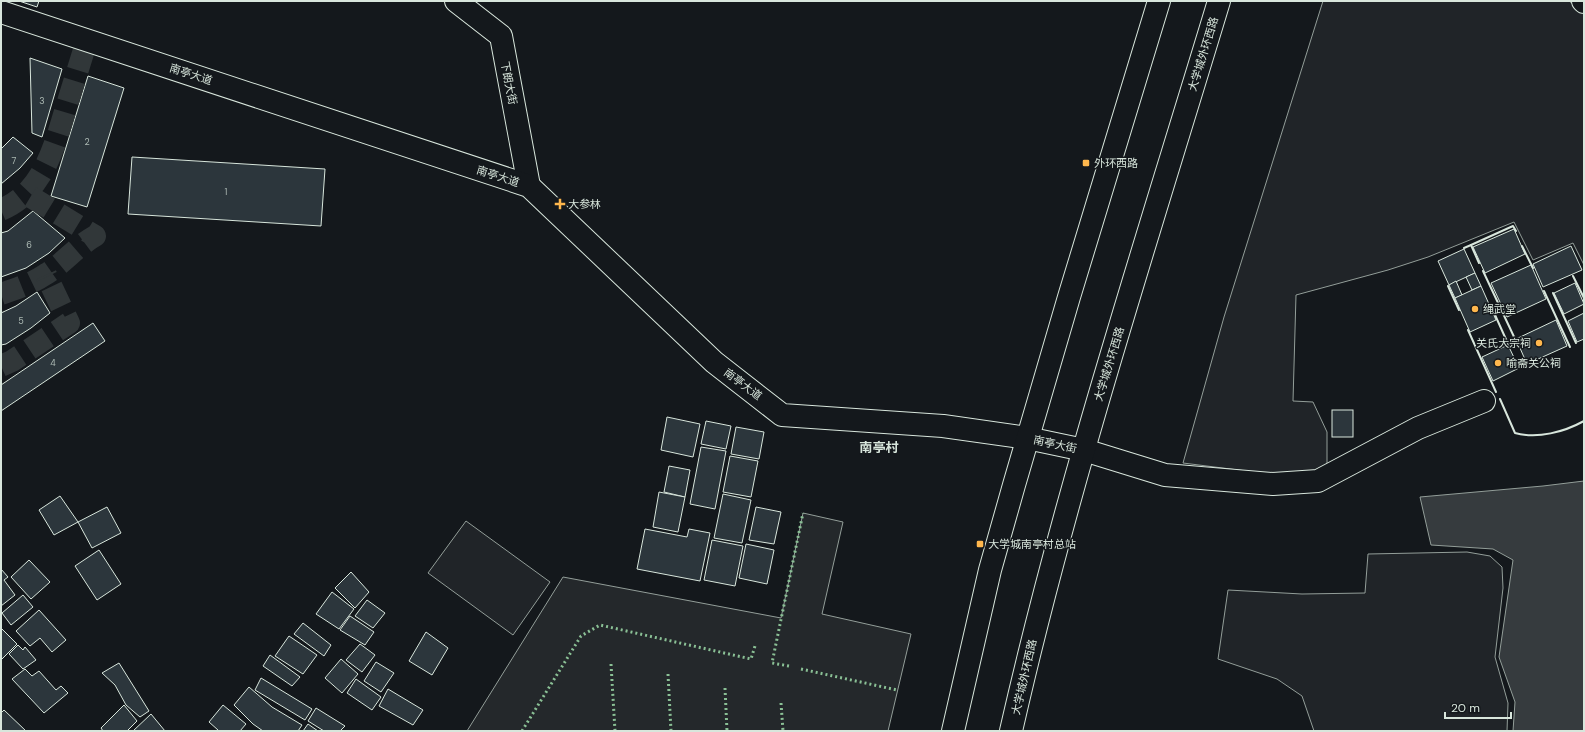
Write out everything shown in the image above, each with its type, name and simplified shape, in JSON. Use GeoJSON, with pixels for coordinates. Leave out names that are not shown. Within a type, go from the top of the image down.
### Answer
{"type":"FeatureCollection","features":[{"type":"Feature","properties":{"kind":"street","name":"下朗大街"},"geometry":{"type":"LineString","coordinates":[[456,1],[501,36],[529,186]]}},
{"type":"Feature","properties":{"kind":"street"},"geometry":{"type":"LineString","coordinates":[[953,731],[990,570],[1027,438],[1159,1]]}},
{"type":"Feature","properties":{"kind":"street","name":"大学城外环西路"},"geometry":{"type":"LineString","coordinates":[[1011,731],[1044,593],[1084,450],[1123,314],[1219,1]]}},
{"type":"Feature","properties":{"kind":"street","name":"南亭大道"},"geometry":{"type":"LineString","coordinates":[[1,12],[529,186],[714,362],[782,415],[943,426],[1027,438]]}},
{"type":"Feature","properties":{"kind":"street","name":"南亭大街"},"geometry":{"type":"LineString","coordinates":[[1027,438],[1084,450],[1165,475],[1273,484],[1318,480],[1418,428],[1484,401]]}},
{"type":"Feature","properties":{"kind":"shaded area"},"geometry":{"type":"Polygon","coordinates":[[[1323,1],[1569,1],[1584,13],[1584,265],[1573,243],[1533,260],[1514,222],[1428,257],[1388,270],[1296,295],[1293,401],[1313,402],[1327,432],[1327,465],[1314,473],[1278,475],[1183,463],[1224,317],[1323,1]]]}},
{"type":"Feature","properties":{"kind":"shaded area"},"geometry":{"type":"Polygon","coordinates":[[[1584,481],[1584,731],[1513,731],[1515,702],[1499,657],[1513,560],[1493,549],[1431,545],[1420,497],[1584,481]]]}},
{"type":"Feature","properties":{"kind":"shaded area"},"geometry":{"type":"Polygon","coordinates":[[[803,513],[843,522],[822,614],[911,634],[888,731],[467,731],[563,577],[781,618],[803,513]]]}},
{"type":"Feature","properties":{"kind":"shaded area"},"geometry":{"type":"Polygon","coordinates":[[[466,521],[550,582],[513,635],[428,573],[466,521]]]}},
{"type":"Feature","properties":{"kind":"shaded area"},"geometry":{"type":"Polygon","coordinates":[[[1467,552],[1490,556],[1502,567],[1503,588],[1495,657],[1508,703],[1507,731],[1314,731],[1302,696],[1277,679],[1218,659],[1228,590],[1302,594],[1365,593],[1368,554],[1467,552]]]}},
{"type":"Feature","properties":{"kind":"building"},"geometry":{"type":"Polygon","coordinates":[[[19,1],[39,1],[37,7],[19,1]]]}},
{"type":"Feature","properties":{"kind":"building"},"geometry":{"type":"Polygon","coordinates":[[[30,58],[62,69],[42,137],[32,133],[30,58]]]}},
{"type":"Feature","properties":{"kind":"building"},"geometry":{"type":"Polygon","coordinates":[[[88,76],[124,88],[87,207],[51,196],[88,76]]]}},
{"type":"Feature","properties":{"kind":"building"},"geometry":{"type":"Polygon","coordinates":[[[13,137],[33,153],[20,168],[1,184],[1,149],[13,137]]]}},
{"type":"Feature","properties":{"kind":"building"},"geometry":{"type":"Polygon","coordinates":[[[132,157],[325,169],[321,226],[128,214],[132,157]]]}},
{"type":"Feature","properties":{"kind":"building"},"geometry":{"type":"Polygon","coordinates":[[[33,211],[65,238],[49,253],[26,268],[1,277],[1,233],[8,231],[33,211]]]}},
{"type":"Feature","properties":{"kind":"building"},"geometry":{"type":"Polygon","coordinates":[[[1514,229],[1525,254],[1485,273],[1473,247],[1514,229]]]}},
{"type":"Feature","properties":{"kind":"building"},"geometry":{"type":"Polygon","coordinates":[[[1571,246],[1582,270],[1543,287],[1533,264],[1571,246]]]}},
{"type":"Feature","properties":{"kind":"building"},"geometry":{"type":"Polygon","coordinates":[[[1464,249],[1475,273],[1449,285],[1438,261],[1464,249]]]}},
{"type":"Feature","properties":{"kind":"building"},"geometry":{"type":"Polygon","coordinates":[[[1531,265],[1546,299],[1507,317],[1491,283],[1531,265]]]}},
{"type":"Feature","properties":{"kind":"building"},"geometry":{"type":"Polygon","coordinates":[[[1475,273],[1481,286],[1472,290],[1466,277],[1475,273]]]}},
{"type":"Feature","properties":{"kind":"building"},"geometry":{"type":"Polygon","coordinates":[[[1456,281],[1462,295],[1455,298],[1449,285],[1456,281]]]}},
{"type":"Feature","properties":{"kind":"building"},"geometry":{"type":"Polygon","coordinates":[[[1575,283],[1584,304],[1564,314],[1554,293],[1575,283]]]}},
{"type":"Feature","properties":{"kind":"building","name":"绳武堂"},"geometry":{"type":"Polygon","coordinates":[[[1481,286],[1496,320],[1470,332],[1455,298],[1481,286]]]}},
{"type":"Feature","properties":{"kind":"building"},"geometry":{"type":"Polygon","coordinates":[[[37,292],[50,313],[31,328],[6,344],[1,345],[1,313],[16,306],[37,292]]]}},
{"type":"Feature","properties":{"kind":"building"},"geometry":{"type":"Polygon","coordinates":[[[1584,313],[1584,339],[1577,342],[1568,321],[1584,313]]]}},
{"type":"Feature","properties":{"kind":"building"},"geometry":{"type":"Polygon","coordinates":[[[1556,320],[1567,346],[1527,364],[1516,339],[1556,320]]]}},
{"type":"Feature","properties":{"kind":"building"},"geometry":{"type":"Polygon","coordinates":[[[93,323],[105,341],[1,411],[1,385],[93,323]]]}},
{"type":"Feature","properties":{"kind":"building"},"geometry":{"type":"Polygon","coordinates":[[[1508,345],[1519,368],[1493,381],[1482,357],[1508,345]]]}},
{"type":"Feature","properties":{"kind":"building"},"geometry":{"type":"Polygon","coordinates":[[[1332,410],[1353,410],[1353,437],[1332,437],[1332,410]]]}},
{"type":"Feature","properties":{"kind":"building"},"geometry":{"type":"Polygon","coordinates":[[[667,417],[700,424],[693,457],[661,450],[667,417]]]}},
{"type":"Feature","properties":{"kind":"building"},"geometry":{"type":"Polygon","coordinates":[[[706,421],[731,426],[726,449],[701,444],[706,421]]]}},
{"type":"Feature","properties":{"kind":"building"},"geometry":{"type":"Polygon","coordinates":[[[736,427],[764,432],[759,459],[731,454],[736,427]]]}},
{"type":"Feature","properties":{"kind":"building"},"geometry":{"type":"Polygon","coordinates":[[[701,447],[726,451],[715,509],[690,504],[701,447]]]}},
{"type":"Feature","properties":{"kind":"building"},"geometry":{"type":"Polygon","coordinates":[[[730,456],[758,461],[751,497],[723,492],[730,456]]]}},
{"type":"Feature","properties":{"kind":"building"},"geometry":{"type":"Polygon","coordinates":[[[669,466],[690,470],[685,497],[664,492],[669,466]]]}},
{"type":"Feature","properties":{"kind":"building"},"geometry":{"type":"Polygon","coordinates":[[[659,492],[685,497],[678,532],[653,527],[659,492]]]}},
{"type":"Feature","properties":{"kind":"building"},"geometry":{"type":"Polygon","coordinates":[[[723,494],[751,500],[742,543],[714,538],[723,494]]]}},
{"type":"Feature","properties":{"kind":"building"},"geometry":{"type":"Polygon","coordinates":[[[60,496],[78,522],[54,535],[39,510],[60,496]]]}},
{"type":"Feature","properties":{"kind":"building"},"geometry":{"type":"Polygon","coordinates":[[[107,507],[121,533],[92,548],[78,522],[107,507]]]}},
{"type":"Feature","properties":{"kind":"building"},"geometry":{"type":"Polygon","coordinates":[[[756,507],[781,512],[774,544],[749,540],[756,507]]]}},
{"type":"Feature","properties":{"kind":"building"},"geometry":{"type":"Polygon","coordinates":[[[645,529],[687,537],[689,529],[710,533],[700,581],[637,569],[645,529]]]}},
{"type":"Feature","properties":{"kind":"building"},"geometry":{"type":"Polygon","coordinates":[[[712,540],[743,546],[735,586],[704,580],[712,540]]]}},
{"type":"Feature","properties":{"kind":"building"},"geometry":{"type":"Polygon","coordinates":[[[746,544],[774,550],[767,584],[739,578],[746,544]]]}},
{"type":"Feature","properties":{"kind":"building"},"geometry":{"type":"Polygon","coordinates":[[[99,550],[121,584],[97,600],[75,566],[99,550]]]}},
{"type":"Feature","properties":{"kind":"building"},"geometry":{"type":"Polygon","coordinates":[[[29,560],[50,582],[31,599],[11,577],[29,560]]]}},
{"type":"Feature","properties":{"kind":"building"},"geometry":{"type":"Polygon","coordinates":[[[1,569],[8,577],[4,580],[15,595],[1,606],[1,569]]]}},
{"type":"Feature","properties":{"kind":"building"},"geometry":{"type":"Polygon","coordinates":[[[351,572],[369,592],[355,608],[335,588],[351,572]]]}},
{"type":"Feature","properties":{"kind":"building"},"geometry":{"type":"Polygon","coordinates":[[[332,592],[354,609],[339,629],[316,614],[332,592]]]}},
{"type":"Feature","properties":{"kind":"building"},"geometry":{"type":"Polygon","coordinates":[[[23,595],[33,607],[11,625],[2,613],[23,595]]]}},
{"type":"Feature","properties":{"kind":"building"},"geometry":{"type":"Polygon","coordinates":[[[367,600],[385,613],[373,628],[355,616],[367,600]]]}},
{"type":"Feature","properties":{"kind":"building"},"geometry":{"type":"Polygon","coordinates":[[[39,610],[66,640],[52,652],[40,638],[30,646],[16,631],[39,610]]]}},
{"type":"Feature","properties":{"kind":"building"},"geometry":{"type":"Polygon","coordinates":[[[350,616],[374,632],[365,645],[340,630],[350,616]]]}},
{"type":"Feature","properties":{"kind":"building"},"geometry":{"type":"Polygon","coordinates":[[[303,623],[331,645],[324,656],[294,634],[303,623]]]}},
{"type":"Feature","properties":{"kind":"building"},"geometry":{"type":"Polygon","coordinates":[[[1,628],[17,644],[1,660],[1,628]]]}},
{"type":"Feature","properties":{"kind":"building"},"geometry":{"type":"Polygon","coordinates":[[[426,632],[448,648],[432,675],[409,661],[426,632]]]}},
{"type":"Feature","properties":{"kind":"building"},"geometry":{"type":"Polygon","coordinates":[[[289,636],[317,655],[303,674],[275,656],[289,636]]]}},
{"type":"Feature","properties":{"kind":"building"},"geometry":{"type":"Polygon","coordinates":[[[360,644],[375,655],[362,672],[346,660],[360,644]]]}},
{"type":"Feature","properties":{"kind":"building"},"geometry":{"type":"Polygon","coordinates":[[[18,645],[23,650],[25,647],[36,660],[23,669],[9,654],[18,645]]]}},
{"type":"Feature","properties":{"kind":"building"},"geometry":{"type":"Polygon","coordinates":[[[270,655],[300,677],[292,686],[263,666],[270,655]]]}},
{"type":"Feature","properties":{"kind":"building"},"geometry":{"type":"Polygon","coordinates":[[[341,659],[358,674],[342,693],[325,678],[341,659]]]}},
{"type":"Feature","properties":{"kind":"building"},"geometry":{"type":"Polygon","coordinates":[[[376,662],[394,673],[381,692],[364,681],[376,662]]]}},
{"type":"Feature","properties":{"kind":"building"},"geometry":{"type":"Polygon","coordinates":[[[119,663],[149,711],[140,717],[126,705],[115,685],[102,673],[119,663]]]}},
{"type":"Feature","properties":{"kind":"building"},"geometry":{"type":"Polygon","coordinates":[[[25,669],[32,676],[39,671],[56,690],[61,686],[68,693],[44,713],[12,679],[25,669]]]}},
{"type":"Feature","properties":{"kind":"building"},"geometry":{"type":"Polygon","coordinates":[[[261,678],[312,709],[305,720],[255,690],[261,678]]]}},
{"type":"Feature","properties":{"kind":"building"},"geometry":{"type":"Polygon","coordinates":[[[356,679],[381,697],[372,710],[347,693],[356,679]]]}},
{"type":"Feature","properties":{"kind":"building"},"geometry":{"type":"Polygon","coordinates":[[[249,687],[272,707],[302,725],[298,731],[263,731],[253,724],[234,705],[249,687]]]}},
{"type":"Feature","properties":{"kind":"building"},"geometry":{"type":"Polygon","coordinates":[[[388,689],[423,710],[413,725],[379,706],[388,689]]]}},
{"type":"Feature","properties":{"kind":"building"},"geometry":{"type":"Polygon","coordinates":[[[124,705],[137,721],[127,731],[103,731],[101,728],[124,705]]]}},
{"type":"Feature","properties":{"kind":"building"},"geometry":{"type":"Polygon","coordinates":[[[223,705],[246,724],[240,731],[217,731],[218,730],[209,722],[223,705]]]}},
{"type":"Feature","properties":{"kind":"building"},"geometry":{"type":"Polygon","coordinates":[[[316,708],[345,726],[340,731],[324,731],[308,721],[316,708]]]}},
{"type":"Feature","properties":{"kind":"building"},"geometry":{"type":"Polygon","coordinates":[[[4,710],[26,731],[3,731],[1,729],[1,713],[4,710]]]}},
{"type":"Feature","properties":{"kind":"building"},"geometry":{"type":"Polygon","coordinates":[[[151,714],[165,731],[133,731],[151,714]]]}},
{"type":"Feature","properties":{"kind":"building"},"geometry":{"type":"Polygon","coordinates":[[[308,724],[318,731],[303,731],[308,724]]]}},
{"type":"Feature","properties":{"kind":"tunnel"},"geometry":{"type":"LineString","coordinates":[[1,210],[15,202],[27,192],[45,167],[57,138],[87,40]]}},
{"type":"Feature","properties":{"kind":"tunnel"},"geometry":{"type":"LineString","coordinates":[[1,294],[24,286],[53,270],[88,240],[95,236],[26,194]]}},
{"type":"Feature","properties":{"kind":"tunnel"},"geometry":{"type":"LineString","coordinates":[[1,366],[12,361],[69,323],[46,275]]}},
{"type":"Feature","properties":{"kind":"hedge"},"geometry":{"type":"LineString","coordinates":[[789,666],[772,663],[803,513]]}},
{"type":"Feature","properties":{"kind":"hedge"},"geometry":{"type":"LineString","coordinates":[[522,731],[581,636],[600,625],[751,659],[755,646]]}},
{"type":"Feature","properties":{"kind":"hedge"},"geometry":{"type":"LineString","coordinates":[[611,664],[615,731]]}},
{"type":"Feature","properties":{"kind":"hedge"},"geometry":{"type":"LineString","coordinates":[[801,669],[897,690]]}},
{"type":"Feature","properties":{"kind":"hedge"},"geometry":{"type":"LineString","coordinates":[[668,674],[671,731]]}},
{"type":"Feature","properties":{"kind":"hedge"},"geometry":{"type":"LineString","coordinates":[[725,688],[727,731]]}},
{"type":"Feature","properties":{"kind":"hedge"},"geometry":{"type":"LineString","coordinates":[[781,703],[783,731]]}},
{"type":"Feature","properties":{"kind":"wall"},"geometry":{"type":"LineString","coordinates":[[1479,263],[1471,245],[1513,226],[1516,231]]}},
{"type":"Feature","properties":{"kind":"wall"},"geometry":{"type":"LineString","coordinates":[[1464,248],[1471,245]]}},
{"type":"Feature","properties":{"kind":"wall"},"geometry":{"type":"LineString","coordinates":[[1522,246],[1533,268]]}},
{"type":"Feature","properties":{"kind":"wall"},"geometry":{"type":"LineString","coordinates":[[1483,271],[1516,341]]}},
{"type":"Feature","properties":{"kind":"wall"},"geometry":{"type":"LineString","coordinates":[[1573,276],[1584,298]]}},
{"type":"Feature","properties":{"kind":"wall"},"geometry":{"type":"LineString","coordinates":[[1448,286],[1459,310]]}},
{"type":"Feature","properties":{"kind":"wall"},"geometry":{"type":"LineString","coordinates":[[1544,291],[1570,347]]}},
{"type":"Feature","properties":{"kind":"wall"},"geometry":{"type":"LineString","coordinates":[[1553,293],[1576,343]]}},
{"type":"Feature","properties":{"kind":"wall"},"geometry":{"type":"LineString","coordinates":[[1491,306],[1509,346]]}},
{"type":"Feature","properties":{"kind":"wall"},"geometry":{"type":"LineString","coordinates":[[1468,330],[1496,392]]}},
{"type":"Feature","properties":{"kind":"wall"},"geometry":{"type":"LineString","coordinates":[[1500,399],[1515,433],[1524,435],[1542,435],[1559,431],[1584,421]]}},
{"type":"Feature","properties":{"kind":"place","name":"外环西路"},"geometry":{"type":"Point","coordinates":[1086,163]}},
{"type":"Feature","properties":{"kind":"place","name":"大参林"},"geometry":{"type":"Point","coordinates":[560,204]}},
{"type":"Feature","properties":{"kind":"place","name":"绳武堂"},"geometry":{"type":"Point","coordinates":[1475,309]}},
{"type":"Feature","properties":{"kind":"place","name":"关氏大宗祠"},"geometry":{"type":"Point","coordinates":[1539,343]}},
{"type":"Feature","properties":{"kind":"place","name":"喻斋关公祠"},"geometry":{"type":"Point","coordinates":[1498,363]}},
{"type":"Feature","properties":{"kind":"place","name":"大学城南亭村总站"},"geometry":{"type":"Point","coordinates":[980,544]}},
{"type":"Feature","properties":{"kind":"district","name":"南亭村"},"geometry":{"type":"Point","coordinates":[879,447]}}]}
